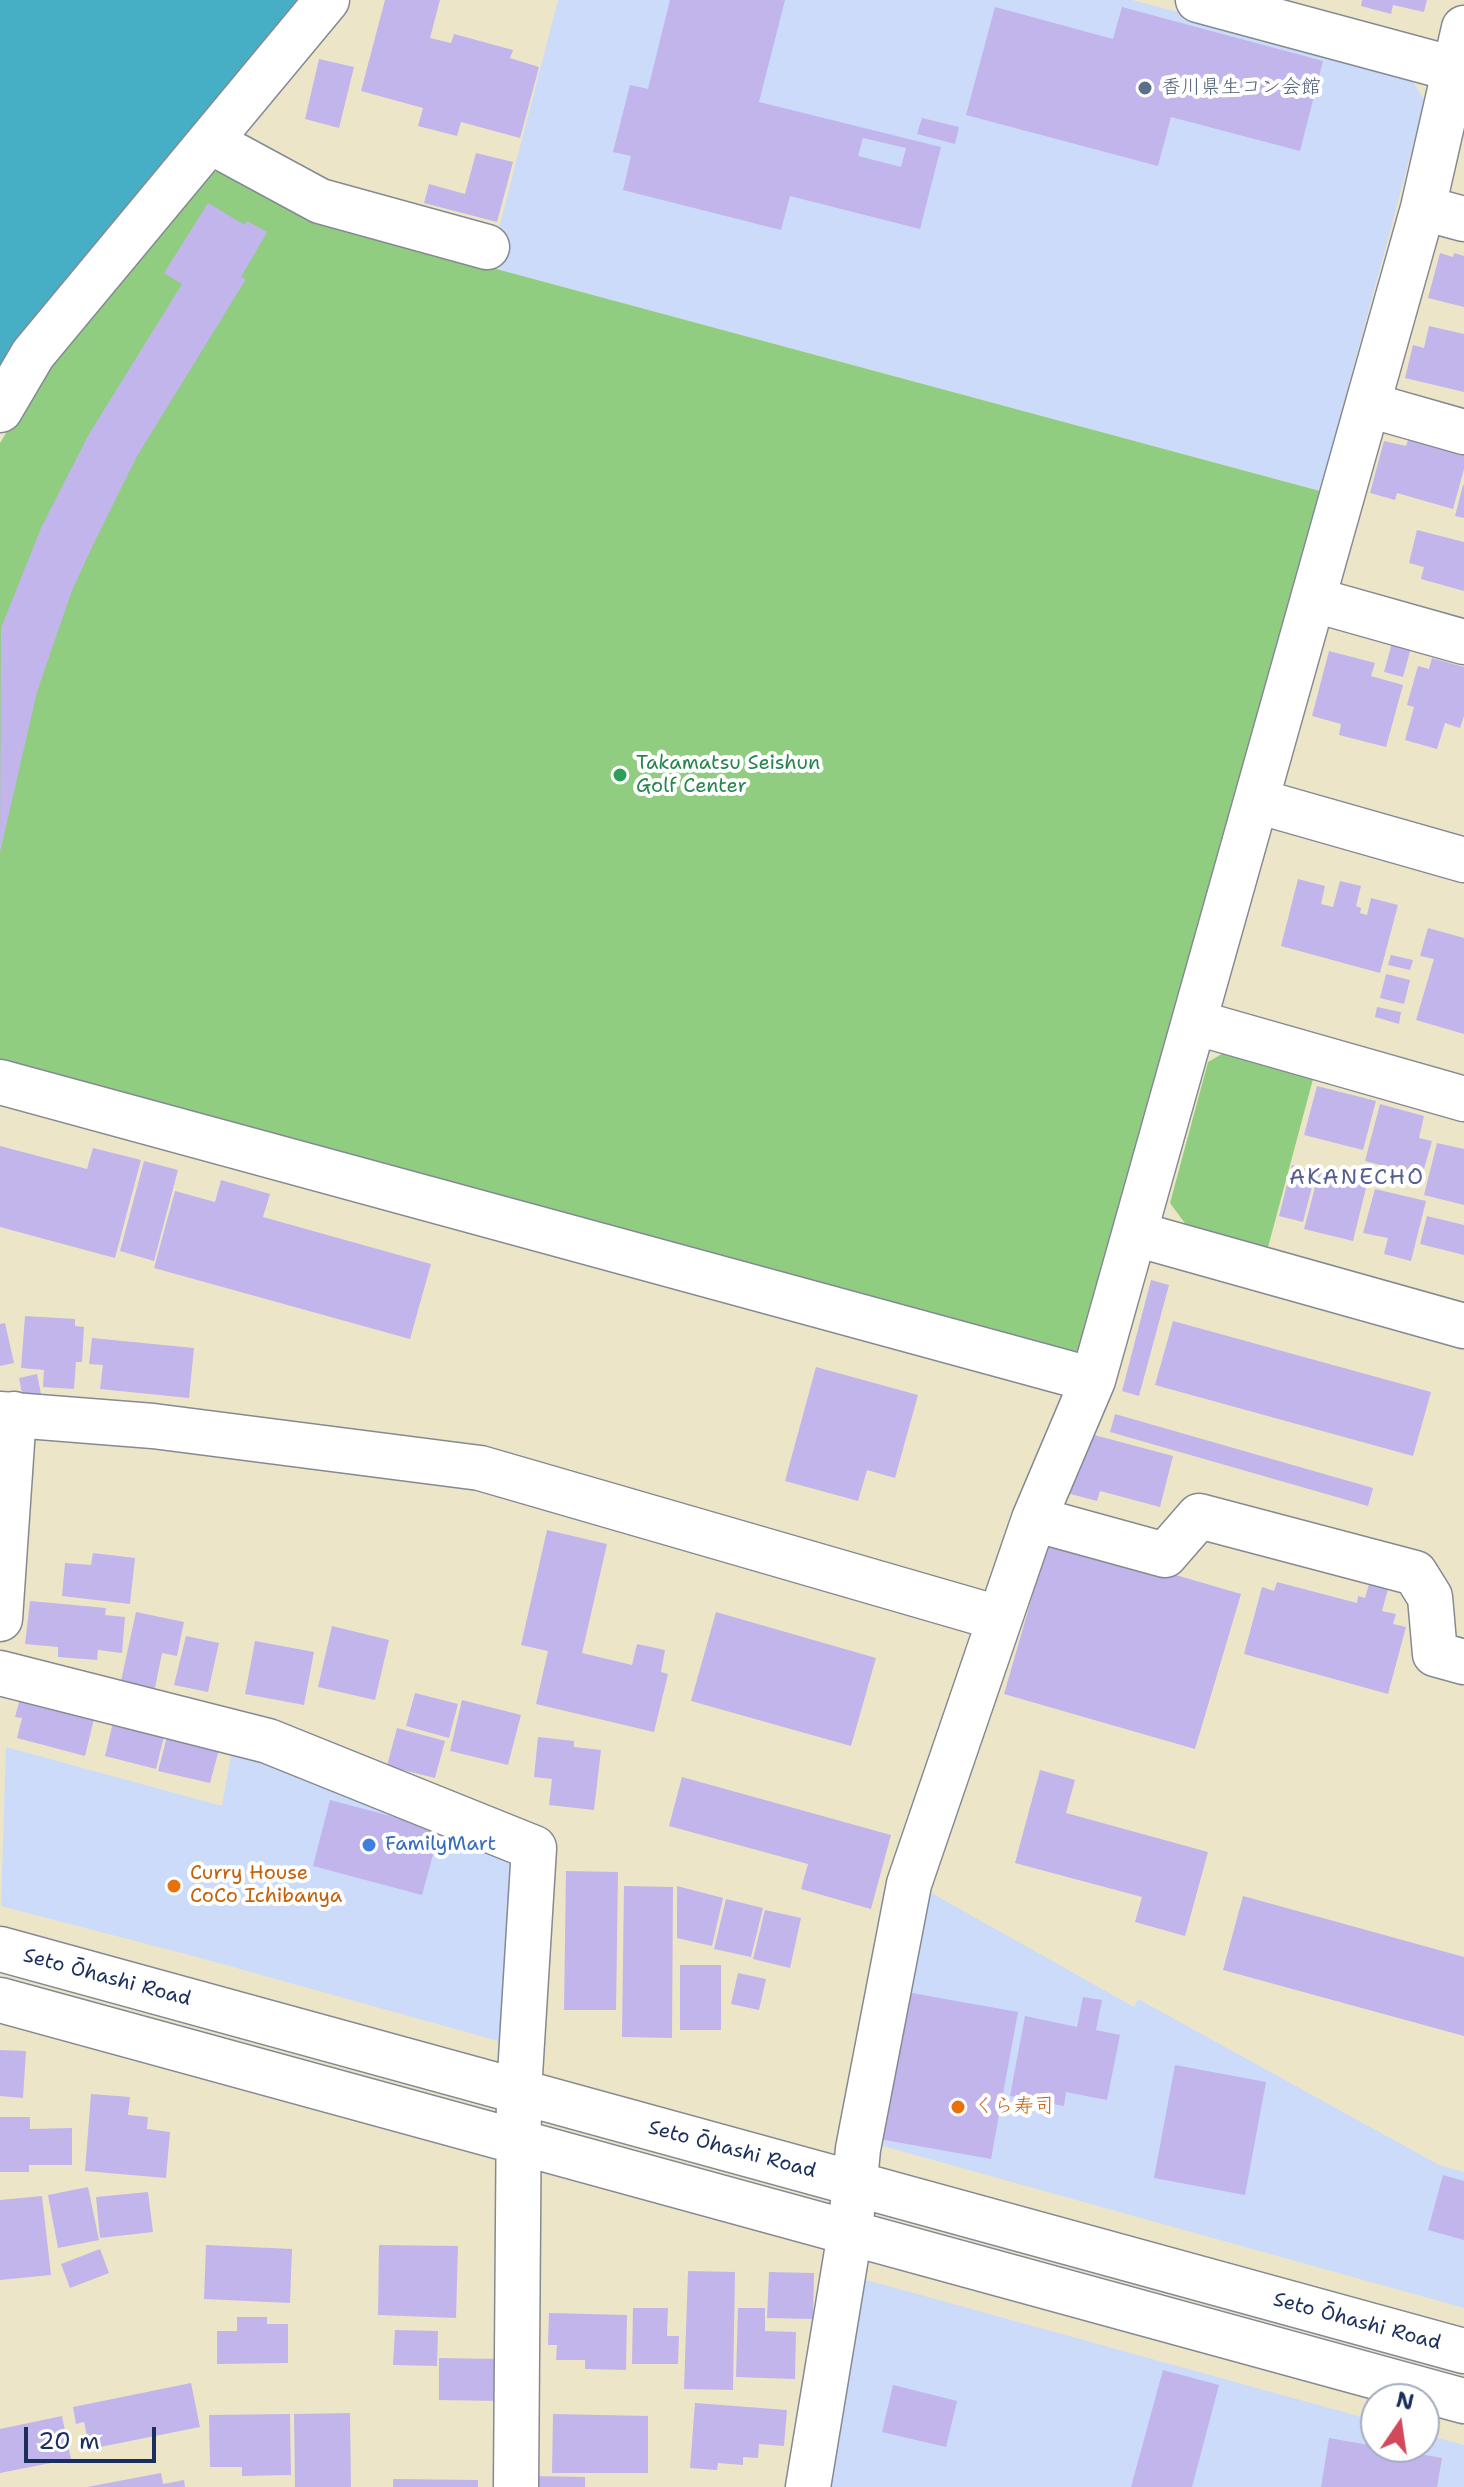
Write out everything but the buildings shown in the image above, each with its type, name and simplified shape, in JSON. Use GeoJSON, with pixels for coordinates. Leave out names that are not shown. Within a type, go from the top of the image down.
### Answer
{"type":"FeatureCollection","features":[{"type":"Feature","properties":{"kind":"street"},"geometry":{"type":"LineString","coordinates":[[0,410],[33,354],[327,0]]}},
{"type":"Feature","properties":{"kind":"street"},"geometry":{"type":"LineString","coordinates":[[1198,0],[1454,69]]}},
{"type":"Feature","properties":{"kind":"street"},"geometry":{"type":"LineString","coordinates":[[808,2487],[850,2233],[858,2149],[909,1884],[1034,1519],[1093,1380],[1369,405],[1444,214],[1454,69],[1464,28]]}},
{"type":"Feature","properties":{"kind":"street"},"geometry":{"type":"LineString","coordinates":[[211,142],[320,201],[487,247]]}},
{"type":"Feature","properties":{"kind":"street"},"geometry":{"type":"LineString","coordinates":[[1369,405],[1464,432]]}},
{"type":"Feature","properties":{"kind":"street"},"geometry":{"type":"LineString","coordinates":[[1315,600],[1464,642]]}},
{"type":"Feature","properties":{"kind":"street"},"geometry":{"type":"LineString","coordinates":[[1257,801],[1464,860]]}},
{"type":"Feature","properties":{"kind":"street"},"geometry":{"type":"LineString","coordinates":[[1194,1022],[1464,1099]]}},
{"type":"Feature","properties":{"kind":"street"},"geometry":{"type":"LineString","coordinates":[[0,1082],[1093,1380]]}},
{"type":"Feature","properties":{"kind":"street"},"geometry":{"type":"LineString","coordinates":[[1136,1234],[1464,1326]]}},
{"type":"Feature","properties":{"kind":"street"},"geometry":{"type":"LineString","coordinates":[[0,1619],[7,1414],[153,1426],[480,1468],[998,1618]]}},
{"type":"Feature","properties":{"kind":"street"},"geometry":{"type":"LineString","coordinates":[[1034,1519],[1165,1555],[1199,1516],[1415,1573],[1430,1597],[1435,1654],[1464,1662]]}},
{"type":"Feature","properties":{"kind":"street"},"geometry":{"type":"LineString","coordinates":[[0,1673],[268,1741],[534,1848],[519,2091],[516,2487]]}},
{"type":"Feature","properties":{"kind":"street","name":"Seto Ōhashi Road"},"geometry":{"type":"LineString","coordinates":[[0,1949],[1464,2351]]}},
{"type":"Feature","properties":{"kind":"street"},"geometry":{"type":"LineString","coordinates":[[0,2000],[1464,2401]]}},
{"type":"Feature","properties":{"kind":"shaded area"},"geometry":{"type":"Polygon","coordinates":[[[558,0],[1132,0],[1407,72],[1425,101],[1320,491],[489,267],[558,0]]]}},
{"type":"Feature","properties":{"kind":"shaded area"},"geometry":{"type":"Polygon","coordinates":[[[233,1743],[513,1848],[509,2044],[1,1906],[6,1747],[222,1806],[233,1743]]]}},
{"type":"Feature","properties":{"kind":"shaded area"},"geometry":{"type":"Polygon","coordinates":[[[919,1886],[1134,2007],[1138,1999],[1439,2165],[1464,2172],[1464,2308],[872,2143],[919,1886]]]}},
{"type":"Feature","properties":{"kind":"shaded area"},"geometry":{"type":"Polygon","coordinates":[[[852,2276],[1360,2417],[1360,2463],[1440,2463],[1440,2438],[1464,2445],[1464,2487],[818,2487],[852,2276]]]}},
{"type":"Feature","properties":{"kind":"green space","name":"Takamatsu Seishun Golf Center"},"geometry":{"type":"Polygon","coordinates":[[[214,172],[223,172],[489,267],[1320,491],[1075,1362],[0,1059],[0,443],[51,359],[206,177],[214,172]]]}},
{"type":"Feature","properties":{"kind":"green space"},"geometry":{"type":"Polygon","coordinates":[[[1234,1047],[1316,1068],[1267,1251],[1190,1230],[1170,1203],[1208,1062],[1234,1047]]]}},
{"type":"Feature","properties":{"kind":"water"},"geometry":{"type":"Polygon","coordinates":[[[0,0],[297,0],[236,82],[0,377],[0,0]]]}},
{"type":"Feature","properties":{"kind":"place","name":"香川県生コン会館"},"geometry":{"type":"Point","coordinates":[1145,88]}},
{"type":"Feature","properties":{"kind":"place","name":"Takamatsu Seishun Golf Center"},"geometry":{"type":"Point","coordinates":[620,775]}},
{"type":"Feature","properties":{"kind":"place","name":"FamilyMart"},"geometry":{"type":"Point","coordinates":[369,1845]}},
{"type":"Feature","properties":{"kind":"place","name":"Curry House CoCo Ichibanya"},"geometry":{"type":"Point","coordinates":[174,1886]}},
{"type":"Feature","properties":{"kind":"place","name":"くら寿司"},"geometry":{"type":"Point","coordinates":[958,2107]}},
{"type":"Feature","properties":{"kind":"district","name":"AKANECHO"},"geometry":{"type":"Point","coordinates":[1357,1178]}}]}
